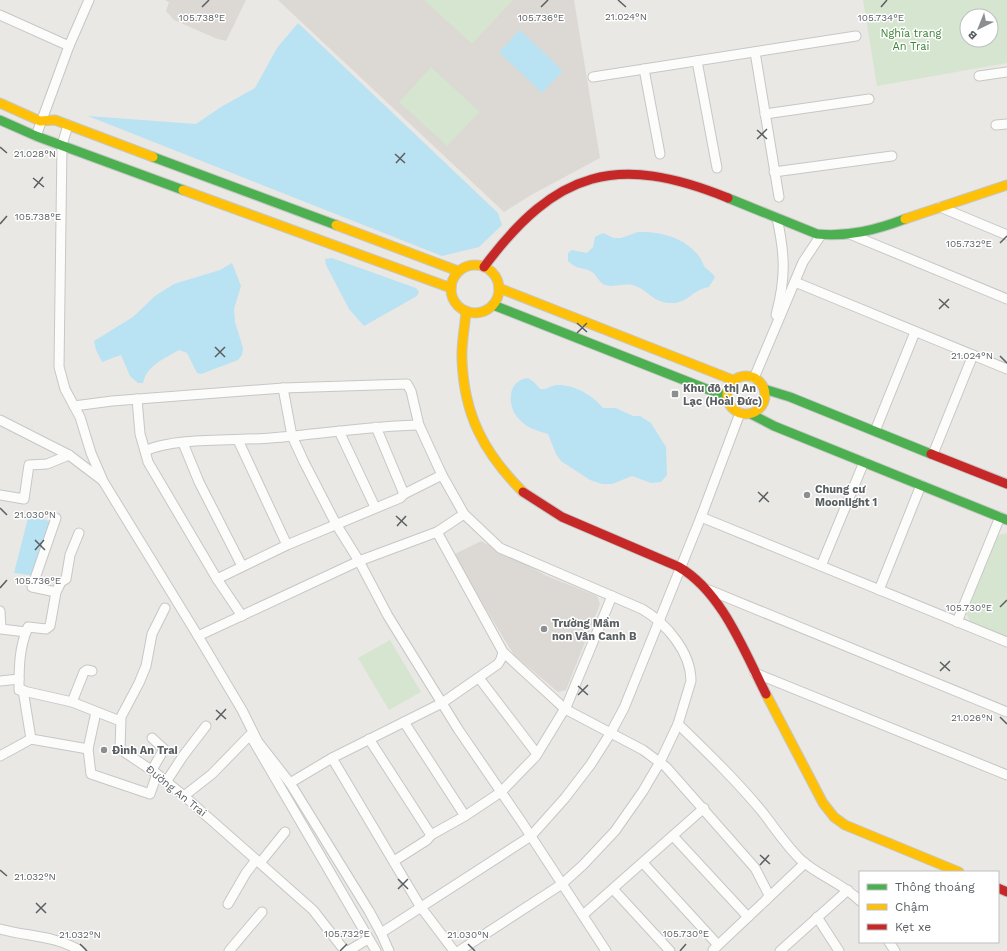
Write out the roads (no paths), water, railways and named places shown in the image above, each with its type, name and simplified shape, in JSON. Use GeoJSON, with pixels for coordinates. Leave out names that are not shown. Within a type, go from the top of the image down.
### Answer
{"type":"FeatureCollection","features":[{"type":"Feature","properties":{"kind":"street"},"geometry":{"type":"LineString","coordinates":[[36,136],[40,121],[69,46],[89,0]]}},
{"type":"Feature","properties":{"kind":"street"},"geometry":{"type":"LineString","coordinates":[[0,15],[69,46]]}},
{"type":"Feature","properties":{"kind":"street"},"geometry":{"type":"LineString","coordinates":[[594,77],[856,36]]}},
{"type":"Feature","properties":{"kind":"street"},"geometry":{"type":"LineString","coordinates":[[755,52],[779,197]]}},
{"type":"Feature","properties":{"kind":"street"},"geometry":{"type":"LineString","coordinates":[[697,61],[717,168]]}},
{"type":"Feature","properties":{"kind":"street"},"geometry":{"type":"LineString","coordinates":[[644,69],[660,154]]}},
{"type":"Feature","properties":{"kind":"street"},"geometry":{"type":"LineString","coordinates":[[979,76],[1007,72]]}},
{"type":"Feature","properties":{"kind":"street"},"geometry":{"type":"LineString","coordinates":[[765,114],[869,99]]}},
{"type":"Feature","properties":{"kind":"street"},"geometry":{"type":"LineString","coordinates":[[0,103],[40,121],[55,120],[458,271]]}},
{"type":"Feature","properties":{"kind":"street"},"geometry":{"type":"LineString","coordinates":[[0,120],[36,136],[451,288]]}},
{"type":"Feature","properties":{"kind":"street"},"geometry":{"type":"LineString","coordinates":[[996,125],[1007,124]]}},
{"type":"Feature","properties":{"kind":"street"},"geometry":{"type":"LineString","coordinates":[[68,125],[62,145],[59,367],[65,389],[80,417],[91,453],[103,481],[242,710],[258,742],[290,783],[381,933],[389,951]]}},
{"type":"Feature","properties":{"kind":"street"},"geometry":{"type":"LineString","coordinates":[[774,172],[892,156]]}},
{"type":"Feature","properties":{"kind":"street"},"geometry":{"type":"LineString","coordinates":[[484,267],[508,236],[539,207],[588,180],[600,176],[624,175],[684,182],[703,188],[821,235],[833,237],[852,235],[1007,186]]}},
{"type":"Feature","properties":{"kind":"street"},"geometry":{"type":"LineString","coordinates":[[940,207],[1007,235]]}},
{"type":"Feature","properties":{"kind":"street"},"geometry":{"type":"LineString","coordinates":[[775,326],[785,269],[782,239],[777,218]]}},
{"type":"Feature","properties":{"kind":"street"},"geometry":{"type":"LineString","coordinates":[[754,378],[807,254],[821,235]]}},
{"type":"Feature","properties":{"kind":"street"},"geometry":{"type":"LineString","coordinates":[[852,235],[1007,299]]}},
{"type":"Feature","properties":{"kind":"street"},"geometry":{"type":"LineString","coordinates":[[472,264],[484,267],[494,273],[499,288],[498,296],[493,305],[482,312],[466,311],[454,301],[451,288],[453,278],[458,271],[472,264]]}},
{"type":"Feature","properties":{"kind":"street"},"geometry":{"type":"LineString","coordinates":[[794,282],[1007,369]]}},
{"type":"Feature","properties":{"kind":"street"},"geometry":{"type":"LineString","coordinates":[[499,288],[733,380],[745,376],[754,378],[761,383],[764,389],[764,401],[762,406],[751,414]]}},
{"type":"Feature","properties":{"kind":"street"},"geometry":{"type":"LineString","coordinates":[[493,305],[727,397]]}},
{"type":"Feature","properties":{"kind":"street"},"geometry":{"type":"LineString","coordinates":[[466,311],[462,358],[467,404],[482,441],[505,474],[528,496],[562,517],[690,572],[701,581],[722,611],[823,803],[834,817],[845,825],[956,871]]}},
{"type":"Feature","properties":{"kind":"street"},"geometry":{"type":"LineString","coordinates":[[875,430],[915,332]]}},
{"type":"Feature","properties":{"kind":"street"},"geometry":{"type":"LineString","coordinates":[[933,454],[973,355]]}},
{"type":"Feature","properties":{"kind":"street"},"geometry":{"type":"LineString","coordinates":[[733,380],[727,390],[727,397],[732,409],[740,414],[751,414],[774,426],[1003,518],[958,622]]}},
{"type":"Feature","properties":{"kind":"street"},"geometry":{"type":"LineString","coordinates":[[74,406],[137,399],[283,388],[407,384],[411,391],[419,425],[442,475],[464,514],[503,550],[642,609],[658,620],[667,629],[676,642],[691,674],[689,690],[678,724],[660,762],[643,791],[615,831],[584,865],[562,884],[458,951]]}},
{"type":"Feature","properties":{"kind":"street"},"geometry":{"type":"LineString","coordinates":[[283,388],[292,436],[336,524],[359,561],[388,616],[442,703],[606,951]]}},
{"type":"Feature","properties":{"kind":"street"},"geometry":{"type":"LineString","coordinates":[[764,389],[790,396],[1007,484]]}},
{"type":"Feature","properties":{"kind":"street"},"geometry":{"type":"LineString","coordinates":[[137,399],[140,434],[148,462],[217,579],[242,616]]}},
{"type":"Feature","properties":{"kind":"street"},"geometry":{"type":"LineString","coordinates":[[381,933],[420,906],[531,836],[565,798],[591,764],[624,708],[679,567],[701,517],[740,414]]}},
{"type":"Feature","properties":{"kind":"street"},"geometry":{"type":"LineString","coordinates":[[0,420],[69,455],[103,481]]}},
{"type":"Feature","properties":{"kind":"street"},"geometry":{"type":"LineString","coordinates":[[145,451],[155,446],[183,443],[292,436],[376,427],[419,425]]}},
{"type":"Feature","properties":{"kind":"street"},"geometry":{"type":"LineString","coordinates":[[376,427],[404,494]]}},
{"type":"Feature","properties":{"kind":"street"},"geometry":{"type":"LineString","coordinates":[[339,431],[375,507]]}},
{"type":"Feature","properties":{"kind":"street"},"geometry":{"type":"LineString","coordinates":[[238,440],[287,545]]}},
{"type":"Feature","properties":{"kind":"street"},"geometry":{"type":"LineString","coordinates":[[183,443],[199,482],[242,566]]}},
{"type":"Feature","properties":{"kind":"street"},"geometry":{"type":"LineString","coordinates":[[0,495],[24,499],[30,465],[47,464],[69,455]]}},
{"type":"Feature","properties":{"kind":"street"},"geometry":{"type":"LineString","coordinates":[[822,566],[864,462]]}},
{"type":"Feature","properties":{"kind":"street"},"geometry":{"type":"LineString","coordinates":[[217,579],[287,545],[375,507],[400,498],[404,494],[442,475]]}},
{"type":"Feature","properties":{"kind":"street"},"geometry":{"type":"LineString","coordinates":[[879,590],[921,485]]}},
{"type":"Feature","properties":{"kind":"street"},"geometry":{"type":"LineString","coordinates":[[198,636],[359,561],[437,532],[464,514]]}},
{"type":"Feature","properties":{"kind":"street"},"geometry":{"type":"LineString","coordinates":[[701,517],[1007,642]]}},
{"type":"Feature","properties":{"kind":"street"},"geometry":{"type":"LineString","coordinates":[[56,518],[32,587],[56,592]]}},
{"type":"Feature","properties":{"kind":"street"},"geometry":{"type":"LineString","coordinates":[[437,532],[503,652],[565,709],[643,750],[660,762],[678,778],[755,868],[769,895],[766,900]]}},
{"type":"Feature","properties":{"kind":"street"},"geometry":{"type":"LineString","coordinates":[[79,533],[70,555],[66,579],[60,582],[56,592],[50,626],[46,630],[28,627],[26,632],[19,655],[19,690],[72,702],[120,721],[146,666],[152,634],[164,608]]}},
{"type":"Feature","properties":{"kind":"street"},"geometry":{"type":"LineString","coordinates":[[707,589],[1007,712]]}},
{"type":"Feature","properties":{"kind":"street"},"geometry":{"type":"LineString","coordinates":[[394,860],[427,840],[431,835],[466,816],[501,792],[537,754],[565,709],[612,596]]}},
{"type":"Feature","properties":{"kind":"street"},"geometry":{"type":"LineString","coordinates":[[0,611],[0,629],[26,632]]}},
{"type":"Feature","properties":{"kind":"street"},"geometry":{"type":"LineString","coordinates":[[290,783],[332,758],[442,703],[498,664],[503,652]]}},
{"type":"Feature","properties":{"kind":"street"},"geometry":{"type":"LineString","coordinates":[[72,702],[84,672],[87,670],[92,671]]}},
{"type":"Feature","properties":{"kind":"street"},"geometry":{"type":"LineString","coordinates":[[755,673],[1007,775]]}},
{"type":"Feature","properties":{"kind":"street"},"geometry":{"type":"LineString","coordinates":[[479,678],[537,754]]}},
{"type":"Feature","properties":{"kind":"street"},"geometry":{"type":"LineString","coordinates":[[0,681],[19,680]]}},
{"type":"Feature","properties":{"kind":"street"},"geometry":{"type":"LineString","coordinates":[[23,690],[31,739]]}},
{"type":"Feature","properties":{"kind":"street"},"geometry":{"type":"LineString","coordinates":[[96,712],[88,749],[91,774],[150,794],[154,772],[164,749],[152,738]]}},
{"type":"Feature","properties":{"kind":"street","name":"Đường An Trai"},"geometry":{"type":"LineString","coordinates":[[120,721],[120,749],[154,772],[184,796],[313,910],[345,951]]}},
{"type":"Feature","properties":{"kind":"street"},"geometry":{"type":"LineString","coordinates":[[404,722],[466,816]]}},
{"type":"Feature","properties":{"kind":"street"},"geometry":{"type":"LineString","coordinates":[[678,724],[707,752],[765,815],[781,838],[805,863],[848,890],[859,900]]}},
{"type":"Feature","properties":{"kind":"street"},"geometry":{"type":"LineString","coordinates":[[166,782],[183,756],[206,726]]}},
{"type":"Feature","properties":{"kind":"street"},"geometry":{"type":"LineString","coordinates":[[184,796],[212,774],[250,735],[376,951]]}},
{"type":"Feature","properties":{"kind":"street"},"geometry":{"type":"LineString","coordinates":[[0,756],[31,739],[88,749]]}},
{"type":"Feature","properties":{"kind":"street"},"geometry":{"type":"LineString","coordinates":[[369,739],[431,835]]}},
{"type":"Feature","properties":{"kind":"street"},"geometry":{"type":"LineString","coordinates":[[332,758],[420,906],[454,951]]}},
{"type":"Feature","properties":{"kind":"street"},"geometry":{"type":"LineString","coordinates":[[583,915],[704,808]]}},
{"type":"Feature","properties":{"kind":"street"},"geometry":{"type":"LineString","coordinates":[[228,904],[246,873],[285,832]]}},
{"type":"Feature","properties":{"kind":"street"},"geometry":{"type":"LineString","coordinates":[[673,836],[748,917]]}},
{"type":"Feature","properties":{"kind":"street"},"geometry":{"type":"LineString","coordinates":[[643,863],[713,949],[805,863]]}},
{"type":"Feature","properties":{"kind":"street"},"geometry":{"type":"LineString","coordinates":[[613,889],[670,951]]}},
{"type":"Feature","properties":{"kind":"street"},"geometry":{"type":"LineString","coordinates":[[783,950],[848,890]]}},
{"type":"Feature","properties":{"kind":"street"},"geometry":{"type":"LineString","coordinates":[[229,951],[262,912]]}},
{"type":"Feature","properties":{"kind":"street"},"geometry":{"type":"LineString","coordinates":[[818,917],[839,951]]}},
{"type":"Feature","properties":{"kind":"street"},"geometry":{"type":"LineString","coordinates":[[0,929],[19,934],[38,935],[66,943],[81,951]]}},
{"type":"Feature","properties":{"kind":"street"},"geometry":{"type":"LineString","coordinates":[[348,951],[368,939]]}},
{"type":"Feature","properties":{"kind":"water"},"geometry":{"type":"Polygon","coordinates":[[[298,23],[498,213],[502,225],[479,247],[442,256],[88,116],[196,124],[221,107],[255,88],[277,48],[298,23]]]}},
{"type":"Feature","properties":{"kind":"water"},"geometry":{"type":"Polygon","coordinates":[[[520,30],[563,71],[542,93],[499,52],[520,30]]]}},
{"type":"Feature","properties":{"kind":"water"},"geometry":{"type":"Polygon","coordinates":[[[638,232],[671,236],[686,244],[699,256],[704,266],[715,277],[709,287],[699,290],[679,302],[667,303],[656,299],[635,286],[605,285],[601,283],[592,272],[586,269],[578,268],[568,261],[568,253],[572,250],[587,253],[593,247],[595,237],[603,233],[614,238],[621,238],[638,232]]]}},
{"type":"Feature","properties":{"kind":"water"},"geometry":{"type":"Polygon","coordinates":[[[332,258],[416,288],[419,292],[417,296],[364,326],[349,309],[326,265],[325,259],[332,258]]]}},
{"type":"Feature","properties":{"kind":"water"},"geometry":{"type":"Polygon","coordinates":[[[232,263],[241,286],[234,309],[235,322],[243,348],[242,355],[238,360],[201,374],[197,373],[187,353],[179,350],[152,367],[143,383],[138,383],[130,376],[121,355],[102,362],[96,350],[94,341],[133,317],[155,296],[174,284],[220,270],[232,263]]]}},
{"type":"Feature","properties":{"kind":"water"},"geometry":{"type":"Polygon","coordinates":[[[528,378],[540,389],[556,385],[576,388],[594,399],[603,408],[616,408],[633,416],[640,416],[651,423],[666,447],[667,475],[661,482],[651,483],[632,476],[612,484],[602,484],[590,480],[561,461],[556,454],[548,434],[526,425],[515,415],[512,408],[511,395],[513,389],[521,380],[528,378]]]}},
{"type":"Feature","properties":{"kind":"water"},"geometry":{"type":"Polygon","coordinates":[[[29,514],[54,523],[36,576],[14,573],[29,514]]]}},
{"type":"Feature","properties":{"kind":"place","name":"Khu đô thị An Lạc (Hoài Đức)"},"geometry":{"type":"Point","coordinates":[675,394]}},
{"type":"Feature","properties":{"kind":"place","name":"Chung cư Moonlight 1"},"geometry":{"type":"Point","coordinates":[807,495]}},
{"type":"Feature","properties":{"kind":"place","name":"Trường Mầm non Vân Canh B"},"geometry":{"type":"Point","coordinates":[544,629]}},
{"type":"Feature","properties":{"kind":"place","name":"Đình An Trai"},"geometry":{"type":"Point","coordinates":[104,750]}},
{"type":"Feature","properties":{"kind":"park label","name":"Nghĩa trang An Trai"},"geometry":{"type":"Point","coordinates":[911,39]}}]}
